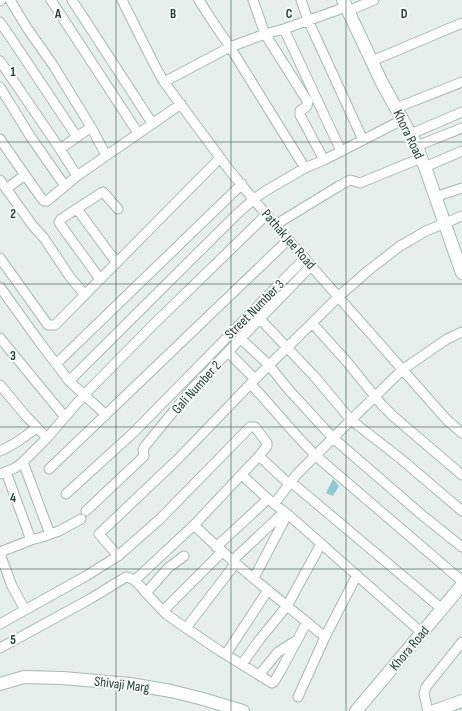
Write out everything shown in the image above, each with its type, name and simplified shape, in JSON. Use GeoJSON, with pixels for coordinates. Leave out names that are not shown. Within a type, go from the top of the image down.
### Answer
{"type":"FeatureCollection","features":[{"type":"Feature","properties":{"kind":"street"},"geometry":{"type":"LineString","coordinates":[[10,0],[27,28],[53,64],[106,155]]}},
{"type":"Feature","properties":{"kind":"street"},"geometry":{"type":"LineString","coordinates":[[51,0],[138,133]]}},
{"type":"Feature","properties":{"kind":"street"},"geometry":{"type":"LineString","coordinates":[[72,0],[152,123]]}},
{"type":"Feature","properties":{"kind":"street","name":"Pathak Jee Road"},"geometry":{"type":"LineString","coordinates":[[122,0],[164,82],[220,158],[275,225],[289,239],[402,370],[446,419],[462,433]]}},
{"type":"Feature","properties":{"kind":"street"},"geometry":{"type":"LineString","coordinates":[[199,0],[305,168]]}},
{"type":"Feature","properties":{"kind":"street"},"geometry":{"type":"LineString","coordinates":[[253,0],[265,34],[308,102],[307,106],[300,111],[300,115],[324,160]]}},
{"type":"Feature","properties":{"kind":"street"},"geometry":{"type":"LineString","coordinates":[[301,0],[308,20],[363,140]]}},
{"type":"Feature","properties":{"kind":"street"},"geometry":{"type":"LineString","coordinates":[[164,82],[230,47],[346,6],[374,0]]}},
{"type":"Feature","properties":{"kind":"street","name":"Khora Road"},"geometry":{"type":"LineString","coordinates":[[346,6],[382,83],[417,146],[444,223],[458,247],[462,273]]}},
{"type":"Feature","properties":{"kind":"street"},"geometry":{"type":"LineString","coordinates":[[0,22],[77,137]]}},
{"type":"Feature","properties":{"kind":"street"},"geometry":{"type":"LineString","coordinates":[[372,61],[462,23]]}},
{"type":"Feature","properties":{"kind":"street"},"geometry":{"type":"LineString","coordinates":[[284,28],[341,151]]}},
{"type":"Feature","properties":{"kind":"street"},"geometry":{"type":"LineString","coordinates":[[0,60],[77,176]]}},
{"type":"Feature","properties":{"kind":"street"},"geometry":{"type":"LineString","coordinates":[[396,108],[462,82]]}},
{"type":"Feature","properties":{"kind":"street"},"geometry":{"type":"LineString","coordinates":[[0,87],[30,136],[65,186]]}},
{"type":"Feature","properties":{"kind":"street"},"geometry":{"type":"LineString","coordinates":[[0,139],[44,201],[50,199],[77,176],[181,104]]}},
{"type":"Feature","properties":{"kind":"street"},"geometry":{"type":"LineString","coordinates":[[411,134],[462,112]]}},
{"type":"Feature","properties":{"kind":"street"},"geometry":{"type":"LineString","coordinates":[[69,381],[231,219],[254,199],[305,168],[324,160],[402,120]]}},
{"type":"Feature","properties":{"kind":"street"},"geometry":{"type":"LineString","coordinates":[[60,149],[91,127]]}},
{"type":"Feature","properties":{"kind":"street"},"geometry":{"type":"LineString","coordinates":[[417,146],[462,128]]}},
{"type":"Feature","properties":{"kind":"street"},"geometry":{"type":"LineString","coordinates":[[275,225],[350,180],[360,183],[462,151]]}},
{"type":"Feature","properties":{"kind":"street"},"geometry":{"type":"LineString","coordinates":[[0,258],[48,325],[55,325],[220,158]]}},
{"type":"Feature","properties":{"kind":"street"},"geometry":{"type":"LineString","coordinates":[[6,189],[25,175]]}},
{"type":"Feature","properties":{"kind":"street"},"geometry":{"type":"LineString","coordinates":[[0,180],[30,223],[44,238],[70,277],[85,295]]}},
{"type":"Feature","properties":{"kind":"street"},"geometry":{"type":"LineString","coordinates":[[56,364],[242,184]]}},
{"type":"Feature","properties":{"kind":"street"},"geometry":{"type":"LineString","coordinates":[[435,197],[462,188]]}},
{"type":"Feature","properties":{"kind":"street"},"geometry":{"type":"LineString","coordinates":[[100,279],[59,222],[62,218],[103,192],[118,209]]}},
{"type":"Feature","properties":{"kind":"street"},"geometry":{"type":"LineString","coordinates":[[77,209],[116,262]]}},
{"type":"Feature","properties":{"kind":"street"},"geometry":{"type":"LineString","coordinates":[[31,540],[3,473],[16,468],[23,462],[47,438],[84,395],[154,324],[267,214]]}},
{"type":"Feature","properties":{"kind":"street"},"geometry":{"type":"LineString","coordinates":[[118,556],[99,534],[179,458],[269,365],[338,297],[400,246],[426,231],[462,216]]}},
{"type":"Feature","properties":{"kind":"street"},"geometry":{"type":"LineString","coordinates":[[49,469],[289,239]]}},
{"type":"Feature","properties":{"kind":"street","name":"Street Number 3"},"geometry":{"type":"LineString","coordinates":[[66,494],[133,432],[305,258]]}},
{"type":"Feature","properties":{"kind":"street","name":"Gali Number 2"},"geometry":{"type":"LineString","coordinates":[[0,553],[67,527],[84,515],[142,459],[144,456],[143,450],[145,446],[191,390],[311,266]]}},
{"type":"Feature","properties":{"kind":"street"},"geometry":{"type":"LineString","coordinates":[[0,287],[69,381],[106,416]]}},
{"type":"Feature","properties":{"kind":"street"},"geometry":{"type":"LineString","coordinates":[[260,319],[288,347],[351,420],[401,459],[462,511]]}},
{"type":"Feature","properties":{"kind":"street"},"geometry":{"type":"LineString","coordinates":[[312,323],[393,416],[462,475]]}},
{"type":"Feature","properties":{"kind":"street"},"geometry":{"type":"LineString","coordinates":[[163,611],[219,550],[229,534],[271,501],[290,483],[297,474],[402,370],[447,339],[462,332]]}},
{"type":"Feature","properties":{"kind":"street"},"geometry":{"type":"LineString","coordinates":[[0,338],[65,417]]}},
{"type":"Feature","properties":{"kind":"street"},"geometry":{"type":"LineString","coordinates":[[241,339],[269,365],[288,389],[333,438],[422,515],[462,547]]}},
{"type":"Feature","properties":{"kind":"street"},"geometry":{"type":"LineString","coordinates":[[228,352],[298,437],[316,456],[462,581]]}},
{"type":"Feature","properties":{"kind":"street"},"geometry":{"type":"LineString","coordinates":[[0,385],[36,428],[47,438]]}},
{"type":"Feature","properties":{"kind":"street"},"geometry":{"type":"LineString","coordinates":[[1,621],[25,610],[86,576],[118,556],[160,519],[250,427],[255,427],[267,443],[266,449],[194,525],[135,580]]}},
{"type":"Feature","properties":{"kind":"street"},"geometry":{"type":"LineString","coordinates":[[0,451],[9,448],[36,428]]}},
{"type":"Feature","properties":{"kind":"street"},"geometry":{"type":"LineString","coordinates":[[259,456],[442,609]]}},
{"type":"Feature","properties":{"kind":"street"},"geometry":{"type":"LineString","coordinates":[[23,462],[50,534]]}},
{"type":"Feature","properties":{"kind":"street"},"geometry":{"type":"LineString","coordinates":[[242,475],[422,633]]}},
{"type":"Feature","properties":{"kind":"street"},"geometry":{"type":"LineString","coordinates":[[186,628],[234,563],[286,514]]}},
{"type":"Feature","properties":{"kind":"street"},"geometry":{"type":"LineString","coordinates":[[254,578],[286,514]]}},
{"type":"Feature","properties":{"kind":"street"},"geometry":{"type":"LineString","coordinates":[[194,525],[234,563],[325,636]]}},
{"type":"Feature","properties":{"kind":"street"},"geometry":{"type":"LineString","coordinates":[[242,664],[287,606],[320,544]]}},
{"type":"Feature","properties":{"kind":"street"},"geometry":{"type":"LineString","coordinates":[[0,553],[12,586],[25,610]]}},
{"type":"Feature","properties":{"kind":"street"},"geometry":{"type":"LineString","coordinates":[[146,593],[168,568],[184,556]]}},
{"type":"Feature","properties":{"kind":"street"},"geometry":{"type":"LineString","coordinates":[[298,697],[325,636],[357,575]]}},
{"type":"Feature","properties":{"kind":"street"},"geometry":{"type":"LineString","coordinates":[[0,648],[90,599],[126,577],[135,580],[166,614],[272,683],[274,682],[307,622]]}},
{"type":"Feature","properties":{"kind":"street","name":"Khora Road"},"geometry":{"type":"LineString","coordinates":[[356,711],[462,585]]}},
{"type":"Feature","properties":{"kind":"street"},"geometry":{"type":"LineString","coordinates":[[226,654],[268,590]]}},
{"type":"Feature","properties":{"kind":"street"},"geometry":{"type":"LineString","coordinates":[[259,675],[278,652],[298,639]]}},
{"type":"Feature","properties":{"kind":"street"},"geometry":{"type":"LineString","coordinates":[[428,711],[424,694],[426,687],[462,642]]}},
{"type":"Feature","properties":{"kind":"street","name":"Shivaji Marg"},"geometry":{"type":"LineString","coordinates":[[0,684],[24,677],[63,678],[130,684],[170,691],[243,711]]}},
{"type":"Feature","properties":{"kind":"street"},"geometry":{"type":"LineString","coordinates":[[434,711],[462,701]]}},
{"type":"Feature","properties":{"kind":"water"},"geometry":{"type":"Polygon","coordinates":[[[333,479],[339,486],[333,496],[326,493],[333,479]]]}}]}
